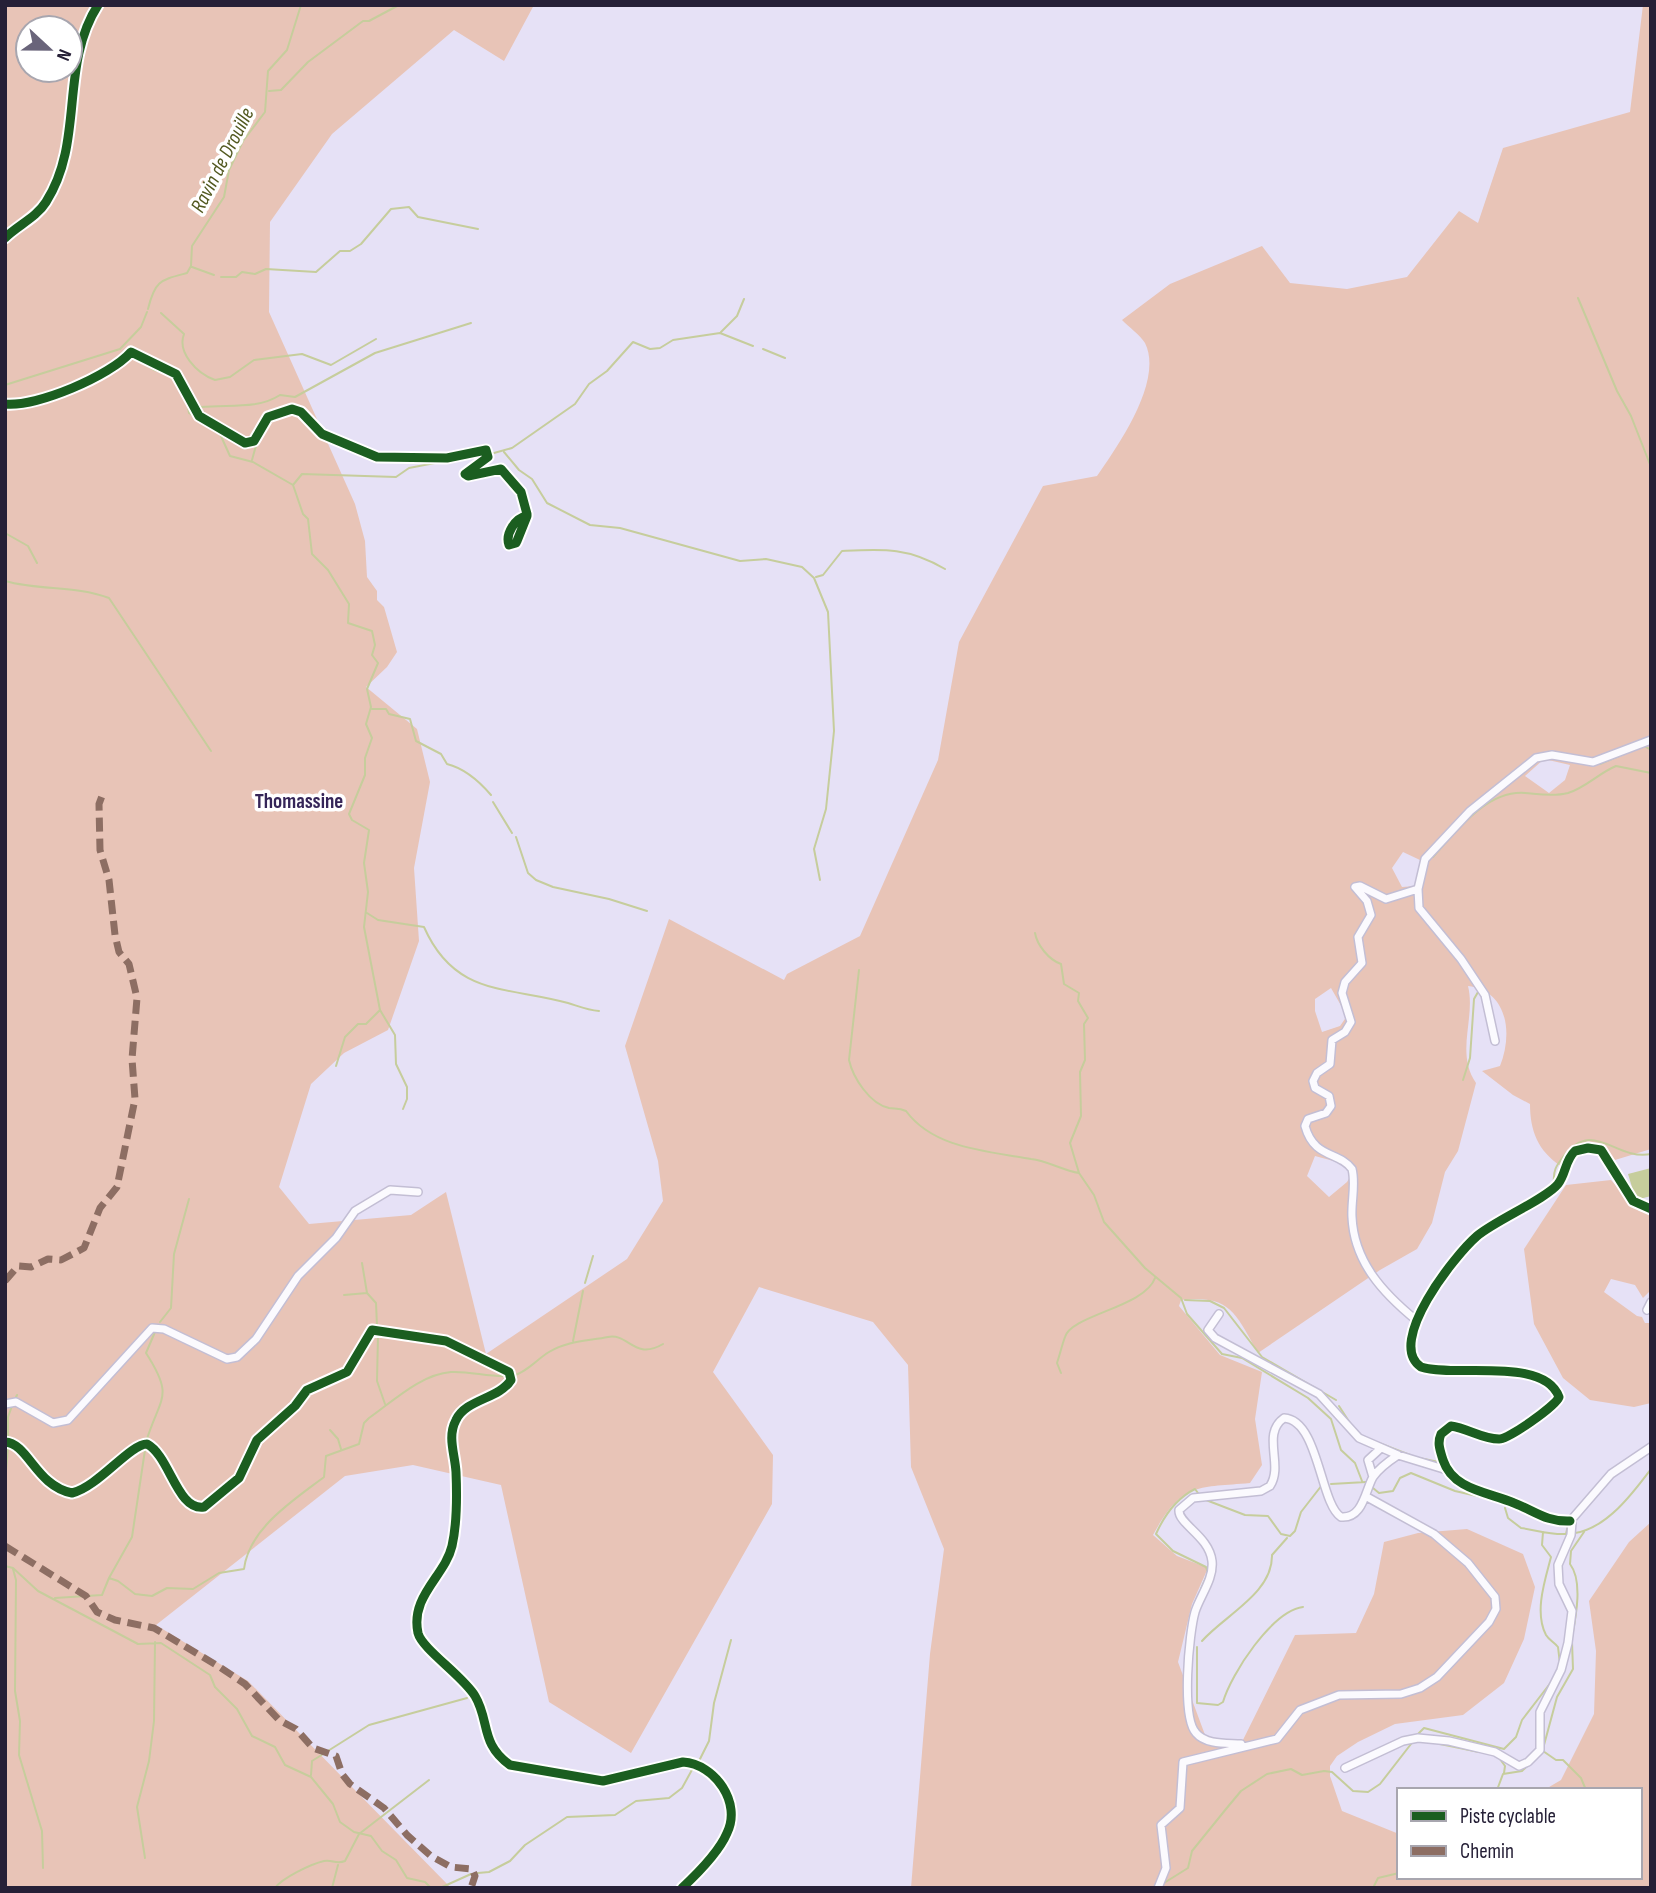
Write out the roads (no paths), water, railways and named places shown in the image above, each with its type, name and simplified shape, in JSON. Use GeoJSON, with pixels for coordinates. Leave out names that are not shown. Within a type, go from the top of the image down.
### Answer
{"type":"FeatureCollection","features":[{"type":"Feature","properties":{"kind":"main road"},"geometry":{"type":"LineString","coordinates":[[5,238],[42,208],[61,170],[71,128],[72,92],[79,46],[98,5]]}},
{"type":"Feature","properties":{"kind":"street"},"geometry":{"type":"LineString","coordinates":[[5,404],[27,404],[79,385],[111,369],[131,352],[176,373],[200,416],[245,443],[254,441],[268,417],[292,408],[301,412],[322,434],[377,457],[447,458],[486,450],[488,457],[468,468],[465,474],[503,470],[521,492],[527,516]]}},
{"type":"Feature","properties":{"kind":"street"},"geometry":{"type":"LineString","coordinates":[[1495,1041],[1485,995],[1461,959],[1421,912],[1418,889],[1426,857],[1470,811],[1536,758],[1550,755],[1593,762],[1651,740]]}},
{"type":"Feature","properties":{"kind":"street"},"geometry":{"type":"LineString","coordinates":[[1416,1320],[1387,1296],[1360,1253],[1352,1219],[1352,1169],[1346,1162],[1321,1152],[1307,1133],[1305,1125],[1308,1119],[1325,1113],[1331,1106],[1329,1096],[1314,1087],[1312,1081],[1317,1073],[1330,1064],[1332,1040],[1344,1033],[1350,1024],[1342,993],[1345,982],[1362,963],[1358,937],[1371,916],[1367,901],[1355,887],[1359,885],[1386,899],[1418,889]]}},
{"type":"Feature","properties":{"kind":"street"},"geometry":{"type":"LineString","coordinates":[[1447,1470],[1439,1442],[1447,1428],[1457,1427],[1490,1438],[1504,1439],[1525,1423],[1551,1409],[1557,1403],[1558,1394],[1544,1381],[1515,1371],[1473,1373],[1418,1366],[1410,1350],[1416,1320],[1468,1244],[1493,1224],[1558,1184],[1575,1151],[1588,1148],[1601,1150],[1633,1201],[1651,1209]]}},
{"type":"Feature","properties":{"kind":"street"},"geometry":{"type":"LineString","coordinates":[[5,1404],[16,1402],[54,1423],[68,1420],[152,1328],[164,1329],[227,1359],[237,1357],[256,1339],[298,1276],[336,1238],[348,1218],[381,1193],[396,1190],[418,1192]]}},
{"type":"Feature","properties":{"kind":"street"},"geometry":{"type":"LineString","coordinates":[[1219,1314],[1208,1330],[1215,1338],[1320,1394],[1357,1436],[1398,1455],[1447,1470],[1463,1485],[1511,1501],[1547,1520],[1571,1521]]}},
{"type":"Feature","properties":{"kind":"street"},"geometry":{"type":"LineString","coordinates":[[5,1442],[16,1445],[43,1480],[57,1489],[72,1493],[113,1470],[138,1446],[147,1444],[156,1450],[185,1500],[194,1506],[205,1507],[239,1478],[257,1440],[295,1406],[307,1390],[347,1372],[372,1331],[446,1341],[509,1372],[509,1384],[464,1410],[455,1421],[451,1440],[456,1470],[453,1542],[450,1552],[424,1593],[418,1633],[424,1644],[450,1666],[475,1695],[487,1737],[501,1759],[510,1765],[603,1781],[683,1762],[696,1763],[717,1778],[728,1799],[730,1825],[725,1838],[682,1888]]}},
{"type":"Feature","properties":{"kind":"street"},"geometry":{"type":"LineString","coordinates":[[1246,1744],[1209,1741],[1198,1736],[1192,1727],[1188,1707],[1193,1619],[1212,1572],[1212,1562],[1204,1539],[1182,1520],[1179,1510],[1194,1498],[1261,1491],[1270,1486],[1275,1470],[1273,1433],[1277,1424],[1286,1418],[1293,1420],[1304,1433],[1337,1515],[1345,1518],[1351,1516],[1367,1497],[1373,1477],[1398,1455]]}},
{"type":"Feature","properties":{"kind":"street"},"geometry":{"type":"LineString","coordinates":[[1345,1768],[1402,1741],[1418,1738],[1449,1741],[1494,1752],[1519,1766],[1536,1756],[1541,1747],[1541,1709],[1561,1670],[1572,1620],[1572,1609],[1558,1576],[1558,1562],[1571,1535],[1571,1521],[1614,1471],[1651,1447]]}},
{"type":"Feature","properties":{"kind":"street"},"geometry":{"type":"LineString","coordinates":[[1373,1477],[1368,1460],[1381,1448]]}},
{"type":"Feature","properties":{"kind":"street"},"geometry":{"type":"LineString","coordinates":[[1158,1888],[1166,1868],[1161,1825],[1175,1815],[1181,1804],[1180,1764],[1246,1744],[1277,1739],[1286,1731],[1296,1713],[1339,1695],[1401,1694],[1420,1688],[1441,1674],[1494,1615],[1495,1597],[1461,1557],[1427,1529],[1367,1497]]}},
{"type":"Feature","properties":{"kind":"waterway","name":"Ravin de Drouille"},"geometry":{"type":"LineString","coordinates":[[148,309],[153,292],[160,283],[187,273],[191,266],[192,246],[224,197],[229,170],[243,141],[265,112],[268,71],[287,50],[301,5]]}},
{"type":"Feature","properties":{"kind":"waterway"},"geometry":{"type":"LineString","coordinates":[[269,91],[281,90],[308,62],[363,21],[369,21],[399,5]]}},
{"type":"Feature","properties":{"kind":"waterway"},"geometry":{"type":"LineString","coordinates":[[221,277],[236,277],[242,272],[255,274],[266,269],[316,272],[340,251],[350,251],[361,244],[391,209],[409,207],[418,217],[478,229]]}},
{"type":"Feature","properties":{"kind":"waterway"},"geometry":{"type":"LineString","coordinates":[[192,267],[214,275]]}},
{"type":"Feature","properties":{"kind":"waterway"},"geometry":{"type":"LineString","coordinates":[[1578,298],[1651,467]]}},
{"type":"Feature","properties":{"kind":"waterway"},"geometry":{"type":"LineString","coordinates":[[721,332],[737,316],[744,299]]}},
{"type":"Feature","properties":{"kind":"waterway","name":"Ravin de Drouille"},"geometry":{"type":"LineString","coordinates":[[5,385],[120,349],[141,327],[147,312]]}},
{"type":"Feature","properties":{"kind":"waterway"},"geometry":{"type":"LineString","coordinates":[[161,313],[184,334],[183,348],[190,361],[201,372],[215,380],[230,377],[254,360],[302,354],[331,365],[376,339]]}},
{"type":"Feature","properties":{"kind":"waterway"},"geometry":{"type":"LineString","coordinates":[[196,402],[201,407],[242,406],[262,403],[280,395],[295,397],[375,353],[471,323]]}},
{"type":"Feature","properties":{"kind":"waterway"},"geometry":{"type":"LineString","coordinates":[[494,453],[512,448],[575,404],[589,384],[607,371],[633,342],[650,349],[660,348],[673,340],[720,333],[753,346]]}},
{"type":"Feature","properties":{"kind":"waterway"},"geometry":{"type":"LineString","coordinates":[[763,349],[785,358]]}},
{"type":"Feature","properties":{"kind":"waterway"},"geometry":{"type":"LineString","coordinates":[[132,357],[154,370],[169,374]]}},
{"type":"Feature","properties":{"kind":"waterway"},"geometry":{"type":"LineString","coordinates":[[187,400],[189,413],[220,434],[230,456],[253,462],[293,485],[303,514],[308,519],[312,554],[328,570],[349,604],[348,623],[372,631],[375,645],[372,655],[378,663],[367,689],[371,707],[366,724],[372,738],[365,758],[365,775],[349,814],[352,820],[369,830],[364,863],[368,892],[364,927],[380,1010],[395,1035],[396,1064],[407,1087],[407,1099],[403,1109]]}},
{"type":"Feature","properties":{"kind":"waterway"},"geometry":{"type":"LineString","coordinates":[[252,460],[257,442]]}},
{"type":"Feature","properties":{"kind":"waterway"},"geometry":{"type":"LineString","coordinates":[[504,452],[519,470],[532,479],[547,503],[590,525],[620,528],[740,561],[766,559],[802,567],[814,578],[828,612],[834,731],[826,809],[814,849],[820,880]]}},
{"type":"Feature","properties":{"kind":"waterway"},"geometry":{"type":"LineString","coordinates":[[293,485],[302,474],[396,477],[409,468],[471,456]]}},
{"type":"Feature","properties":{"kind":"waterway"},"geometry":{"type":"LineString","coordinates":[[5,533],[28,546],[37,563]]}},
{"type":"Feature","properties":{"kind":"waterway"},"geometry":{"type":"LineString","coordinates":[[816,577],[823,575],[842,551],[907,553],[945,569]]}},
{"type":"Feature","properties":{"kind":"waterway"},"geometry":{"type":"LineString","coordinates":[[5,581],[83,591],[109,598],[211,751]]}},
{"type":"Feature","properties":{"kind":"waterway"},"geometry":{"type":"LineString","coordinates":[[372,709],[386,709],[389,714],[410,719],[416,741],[441,754],[447,764],[470,776],[491,795]]}},
{"type":"Feature","properties":{"kind":"waterway"},"geometry":{"type":"LineString","coordinates":[[1644,746],[1651,750]]}},
{"type":"Feature","properties":{"kind":"waterway"},"geometry":{"type":"LineString","coordinates":[[1581,764],[1600,764],[1619,756]]}},
{"type":"Feature","properties":{"kind":"waterway"},"geometry":{"type":"LineString","coordinates":[[1433,857],[1473,814],[1497,798],[1525,793],[1568,793],[1616,766],[1651,773]]}},
{"type":"Feature","properties":{"kind":"waterway"},"geometry":{"type":"LineString","coordinates":[[493,802],[512,833]]}},
{"type":"Feature","properties":{"kind":"waterway"},"geometry":{"type":"LineString","coordinates":[[516,837],[528,873],[536,880],[553,887],[609,899],[647,911]]}},
{"type":"Feature","properties":{"kind":"waterway"},"geometry":{"type":"LineString","coordinates":[[367,913],[378,920],[424,927],[437,950],[451,966],[485,985],[599,1011]]}},
{"type":"Feature","properties":{"kind":"waterway"},"geometry":{"type":"LineString","coordinates":[[1035,933],[1044,951],[1061,964],[1064,984],[1079,993],[1078,1001],[1088,1018],[1084,1024],[1085,1060],[1080,1072],[1081,1116],[1070,1143],[1079,1173]]}},
{"type":"Feature","properties":{"kind":"waterway"},"geometry":{"type":"LineString","coordinates":[[859,970],[849,1060],[854,1075],[869,1096],[882,1106],[906,1111],[918,1124],[947,1141],[1037,1160],[1079,1173],[1094,1195],[1104,1222],[1145,1268],[1181,1298],[1187,1314],[1222,1354],[1242,1358],[1308,1398],[1331,1419],[1341,1450],[1355,1463],[1362,1481]]}},
{"type":"Feature","properties":{"kind":"waterway"},"geometry":{"type":"LineString","coordinates":[[1463,1080],[1470,1058],[1474,999],[1478,992]]}},
{"type":"Feature","properties":{"kind":"waterway"},"geometry":{"type":"LineString","coordinates":[[336,1066],[345,1037],[358,1024],[366,1024],[380,1010]]}},
{"type":"Feature","properties":{"kind":"waterway"},"geometry":{"type":"LineString","coordinates":[[1554,1182],[1561,1160],[1574,1146],[1585,1141],[1595,1140],[1626,1152],[1651,1154]]}},
{"type":"Feature","properties":{"kind":"waterway"},"geometry":{"type":"LineString","coordinates":[[160,1322],[171,1308],[174,1254],[189,1199]]}},
{"type":"Feature","properties":{"kind":"waterway"},"geometry":{"type":"LineString","coordinates":[[585,1283],[593,1256]]}},
{"type":"Feature","properties":{"kind":"waterway"},"geometry":{"type":"LineString","coordinates":[[362,1263],[367,1293],[376,1303],[377,1326]]}},
{"type":"Feature","properties":{"kind":"waterway"},"geometry":{"type":"LineString","coordinates":[[1061,1373],[1057,1363],[1070,1329],[1138,1296],[1149,1288],[1155,1278]]}},
{"type":"Feature","properties":{"kind":"waterway"},"geometry":{"type":"LineString","coordinates":[[573,1341],[583,1291]]}},
{"type":"Feature","properties":{"kind":"waterway"},"geometry":{"type":"LineString","coordinates":[[344,1295],[367,1293]]}},
{"type":"Feature","properties":{"kind":"waterway"},"geometry":{"type":"LineString","coordinates":[[1185,1300],[1210,1301],[1224,1308],[1262,1357],[1336,1400]]}},
{"type":"Feature","properties":{"kind":"waterway"},"geometry":{"type":"LineString","coordinates":[[146,1442],[162,1397],[160,1379],[146,1353],[155,1332]]}},
{"type":"Feature","properties":{"kind":"waterway"},"geometry":{"type":"LineString","coordinates":[[378,1335],[377,1381],[385,1404]]}},
{"type":"Feature","properties":{"kind":"waterway"},"geometry":{"type":"LineString","coordinates":[[512,1376],[556,1348],[577,1342],[615,1337],[645,1350],[663,1344]]}},
{"type":"Feature","properties":{"kind":"waterway"},"geometry":{"type":"LineString","coordinates":[[55,1598],[102,1595],[109,1578],[118,1581],[135,1594],[152,1596],[167,1588],[193,1589],[219,1573],[244,1569],[254,1541],[264,1528],[287,1505],[324,1477],[326,1456],[359,1444],[364,1423],[397,1397],[418,1383],[440,1374],[458,1372],[507,1376]]}},
{"type":"Feature","properties":{"kind":"waterway"},"geometry":{"type":"LineString","coordinates":[[8,1437],[8,1417],[12,1406]]}},
{"type":"Feature","properties":{"kind":"waterway"},"geometry":{"type":"LineString","coordinates":[[1339,1406],[1350,1423]]}},
{"type":"Feature","properties":{"kind":"waterway"},"geometry":{"type":"LineString","coordinates":[[330,1430],[338,1439],[341,1449]]}},
{"type":"Feature","properties":{"kind":"waterway"},"geometry":{"type":"LineString","coordinates":[[1379,1443],[1410,1455]]}},
{"type":"Feature","properties":{"kind":"waterway"},"geometry":{"type":"LineString","coordinates":[[5,1483],[8,1447]]}},
{"type":"Feature","properties":{"kind":"waterway"},"geometry":{"type":"LineString","coordinates":[[109,1578],[132,1537],[145,1450]]}},
{"type":"Feature","properties":{"kind":"waterway"},"geometry":{"type":"LineString","coordinates":[[1419,1458],[1439,1462]]}},
{"type":"Feature","properties":{"kind":"waterway"},"geometry":{"type":"LineString","coordinates":[[1447,1459],[1452,1470]]}},
{"type":"Feature","properties":{"kind":"waterway"},"geometry":{"type":"LineString","coordinates":[[1575,1533],[1587,1530],[1608,1517],[1651,1469]]}},
{"type":"Feature","properties":{"kind":"waterway"},"geometry":{"type":"LineString","coordinates":[[1373,1488],[1379,1493],[1393,1491],[1400,1478],[1411,1473],[1455,1491],[1503,1502]]}},
{"type":"Feature","properties":{"kind":"waterway"},"geometry":{"type":"LineString","coordinates":[[1331,1484],[1366,1482]]}},
{"type":"Feature","properties":{"kind":"waterway"},"geometry":{"type":"LineString","coordinates":[[1206,1500],[1245,1515],[1268,1516],[1281,1534],[1290,1536],[1295,1531],[1301,1512],[1322,1485]]}},
{"type":"Feature","properties":{"kind":"waterway"},"geometry":{"type":"LineString","coordinates":[[1480,1488],[1494,1493]]}},
{"type":"Feature","properties":{"kind":"waterway"},"geometry":{"type":"LineString","coordinates":[[1198,1493],[1195,1489],[1177,1502],[1156,1534],[1173,1551],[1206,1567],[1208,1573],[1201,1589]]}},
{"type":"Feature","properties":{"kind":"waterway"},"geometry":{"type":"LineString","coordinates":[[1516,1500],[1533,1508]]}},
{"type":"Feature","properties":{"kind":"waterway"},"geometry":{"type":"LineString","coordinates":[[1505,1508],[1508,1518],[1521,1528],[1566,1534],[1568,1525]]}},
{"type":"Feature","properties":{"kind":"waterway"},"geometry":{"type":"LineString","coordinates":[[1561,1517],[1568,1517]]}},
{"type":"Feature","properties":{"kind":"waterway"},"geometry":{"type":"LineString","coordinates":[[1543,1532],[1542,1545],[1551,1557],[1542,1596],[1541,1616],[1546,1635],[1558,1647],[1560,1664]]}},
{"type":"Feature","properties":{"kind":"waterway"},"geometry":{"type":"LineString","coordinates":[[1572,1637],[1577,1589],[1570,1564],[1571,1551],[1584,1532]]}},
{"type":"Feature","properties":{"kind":"waterway"},"geometry":{"type":"LineString","coordinates":[[1202,1641],[1256,1592],[1265,1581],[1272,1555],[1287,1538]]}},
{"type":"Feature","properties":{"kind":"waterway"},"geometry":{"type":"LineString","coordinates":[[5,1566],[13,1568],[38,1591],[138,1644],[161,1643],[210,1675],[215,1687],[237,1709],[252,1736],[275,1747],[285,1765],[311,1777],[333,1804],[340,1822],[354,1832],[371,1836],[382,1851],[396,1860],[407,1878],[425,1882],[431,1888]]}},
{"type":"Feature","properties":{"kind":"waterway"},"geometry":{"type":"LineString","coordinates":[[13,1569],[16,1580],[15,1691],[20,1721],[19,1755],[42,1831],[43,1868]]}},
{"type":"Feature","properties":{"kind":"waterway"},"geometry":{"type":"LineString","coordinates":[[1197,1647],[1197,1703],[1218,1705],[1223,1702],[1244,1661],[1266,1631],[1291,1611],[1303,1607]]}},
{"type":"Feature","properties":{"kind":"waterway"},"geometry":{"type":"LineString","coordinates":[[1188,1632],[1190,1621]]}},
{"type":"Feature","properties":{"kind":"waterway"},"geometry":{"type":"LineString","coordinates":[[699,1761],[709,1741],[714,1703],[731,1640]]}},
{"type":"Feature","properties":{"kind":"waterway"},"geometry":{"type":"LineString","coordinates":[[145,1858],[137,1807],[149,1761],[154,1721],[155,1642]]}},
{"type":"Feature","properties":{"kind":"waterway"},"geometry":{"type":"LineString","coordinates":[[1544,1745],[1557,1697],[1573,1669],[1572,1642]]}},
{"type":"Feature","properties":{"kind":"waterway"},"geometry":{"type":"LineString","coordinates":[[1418,1734],[1424,1728],[1504,1749],[1516,1737],[1522,1720],[1552,1681]]}},
{"type":"Feature","properties":{"kind":"waterway"},"geometry":{"type":"LineString","coordinates":[[311,1775],[312,1761],[369,1725],[467,1698]]}},
{"type":"Feature","properties":{"kind":"waterway"},"geometry":{"type":"LineString","coordinates":[[1164,1883],[1188,1868],[1192,1851],[1241,1791],[1267,1774],[1291,1769],[1302,1775],[1332,1772],[1353,1791],[1368,1792],[1380,1784],[1411,1744]]}},
{"type":"Feature","properties":{"kind":"waterway"},"geometry":{"type":"LineString","coordinates":[[1440,1744],[1479,1752]]}},
{"type":"Feature","properties":{"kind":"waterway"},"geometry":{"type":"LineString","coordinates":[[1543,1751],[1556,1760],[1563,1760],[1581,1778],[1585,1788]]}},
{"type":"Feature","properties":{"kind":"waterway"},"geometry":{"type":"LineString","coordinates":[[1498,1788],[1503,1774],[1522,1771],[1538,1756]]}},
{"type":"Feature","properties":{"kind":"waterway"},"geometry":{"type":"LineString","coordinates":[[1500,1759],[1505,1766],[1504,1773]]}},
{"type":"Feature","properties":{"kind":"waterway"},"geometry":{"type":"LineString","coordinates":[[478,1873],[489,1872],[510,1861],[525,1845],[567,1817],[615,1815],[636,1801],[669,1798],[682,1788],[693,1768]]}},
{"type":"Feature","properties":{"kind":"waterway"},"geometry":{"type":"LineString","coordinates":[[275,1888],[290,1876],[312,1865],[327,1861],[345,1861],[359,1834],[429,1780]]}},
{"type":"Feature","properties":{"kind":"waterway"},"geometry":{"type":"LineString","coordinates":[[332,1888],[338,1865]]}},
{"type":"Feature","properties":{"kind":"waterway"},"geometry":{"type":"LineString","coordinates":[[1373,1888],[1378,1878],[1397,1873]]}},
{"type":"Feature","properties":{"kind":"waterway"},"geometry":{"type":"LineString","coordinates":[[440,1888],[471,1874]]}},
{"type":"Feature","properties":{"kind":"district","name":"Thomassine"},"geometry":{"type":"Point","coordinates":[299,801]}}]}
